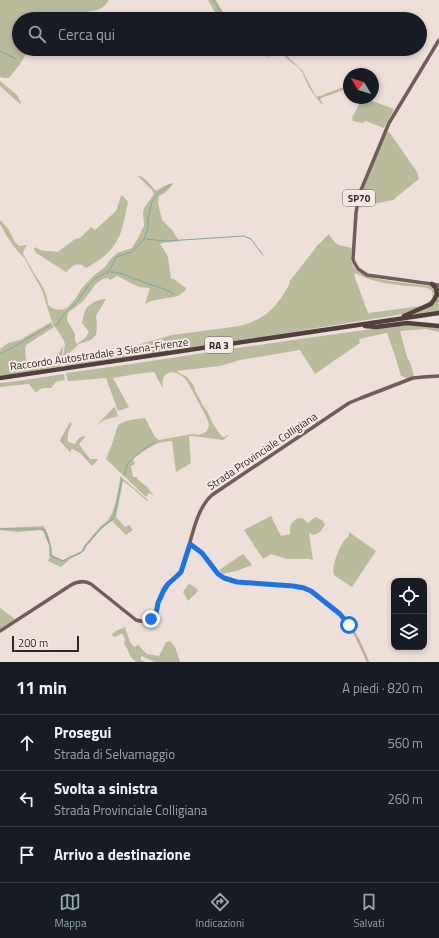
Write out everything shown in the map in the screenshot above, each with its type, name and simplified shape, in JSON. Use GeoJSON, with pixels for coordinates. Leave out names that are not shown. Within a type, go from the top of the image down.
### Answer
{"type":"FeatureCollection","features":[{"type":"Feature","properties":{"kind":"highway"},"geometry":{"type":"LineString","coordinates":[[365,325],[373,321],[402,317],[431,304],[438,293],[432,284]]}},
{"type":"Feature","properties":{"kind":"highway","name":"Raccordo Autostradale 3 Siena-Firenze"},"geometry":{"type":"LineString","coordinates":[[0,379],[439,314]]}},
{"type":"Feature","properties":{"kind":"highway"},"geometry":{"type":"LineString","coordinates":[[365,325],[376,326],[407,323],[439,326]]}},
{"type":"Feature","properties":{"kind":"main road","name":"SP70"},"geometry":{"type":"LineString","coordinates":[[439,40],[389,123],[362,187],[357,207],[353,254],[354,262],[357,268],[367,275],[439,285]]}},
{"type":"Feature","properties":{"kind":"main road","name":"Strada Provinciale Colligiana"},"geometry":{"type":"LineString","coordinates":[[0,631],[71,585],[80,582],[87,582],[92,585],[136,620],[143,621],[151,619],[156,614],[158,603],[164,590],[168,584],[181,572],[199,515],[203,506],[211,496],[336,411],[355,400],[413,378],[423,376],[439,376]]}},
{"type":"Feature","properties":{"kind":"street"},"geometry":{"type":"LineString","coordinates":[[190,544],[202,553],[220,576],[229,580],[238,582],[297,586],[309,590],[345,619],[368,662]]}},
{"type":"Feature","properties":{"kind":"green space"},"geometry":{"type":"Polygon","coordinates":[[[0,0],[109,0],[100,8],[88,12],[12,12],[12,56],[25,56],[9,78],[0,77],[0,0]]]}},
{"type":"Feature","properties":{"kind":"green space"},"geometry":{"type":"Polygon","coordinates":[[[208,0],[216,0],[223,12],[216,12],[208,0]]]}},
{"type":"Feature","properties":{"kind":"green space"},"geometry":{"type":"Polygon","coordinates":[[[284,56],[288,56],[302,70],[317,97],[343,87],[343,90],[321,98],[320,100],[323,104],[322,105],[310,89],[298,67],[284,56]]]}},
{"type":"Feature","properties":{"kind":"green space"},"geometry":{"type":"Polygon","coordinates":[[[0,81],[17,95],[21,103],[20,104],[0,86],[0,81]]]}},
{"type":"Feature","properties":{"kind":"green space"},"geometry":{"type":"Polygon","coordinates":[[[359,104],[379,104],[394,109],[384,128],[366,121],[363,123],[353,121],[352,118],[359,104]]]}},
{"type":"Feature","properties":{"kind":"green space"},"geometry":{"type":"Polygon","coordinates":[[[386,131],[390,133],[417,172],[419,179],[393,200],[359,207],[361,196],[386,131]]]}},
{"type":"Feature","properties":{"kind":"green space"},"geometry":{"type":"Polygon","coordinates":[[[138,175],[145,179],[156,191],[164,186],[173,184],[166,192],[159,196],[158,203],[162,220],[173,231],[179,241],[160,244],[168,257],[171,279],[172,278],[186,288],[186,290],[178,296],[151,301],[145,304],[150,288],[139,287],[117,276],[110,280],[108,278],[100,281],[83,301],[68,313],[67,320],[75,334],[75,341],[77,344],[85,338],[89,332],[82,323],[86,309],[95,302],[106,299],[96,316],[96,335],[91,340],[79,344],[64,358],[65,344],[52,322],[42,290],[25,259],[8,238],[0,224],[0,220],[9,230],[15,242],[19,246],[27,245],[23,254],[43,288],[48,305],[54,309],[62,310],[68,307],[76,298],[81,289],[93,276],[104,268],[117,253],[132,248],[137,240],[144,226],[144,208],[154,194],[138,175]]]}},
{"type":"Feature","properties":{"kind":"green space"},"geometry":{"type":"Polygon","coordinates":[[[122,195],[128,202],[120,235],[112,248],[98,260],[86,268],[78,264],[66,272],[36,253],[34,249],[35,247],[43,251],[58,252],[75,239],[80,238],[91,227],[95,230],[115,212],[122,195]]]}},
{"type":"Feature","properties":{"kind":"green space"},"geometry":{"type":"Polygon","coordinates":[[[329,234],[338,244],[352,248],[352,261],[358,272],[363,275],[381,279],[432,286],[435,292],[434,298],[431,302],[422,306],[404,314],[191,348],[65,366],[64,360],[68,355],[78,357],[116,351],[172,335],[240,326],[257,320],[276,305],[290,283],[289,282],[317,246],[329,234]],[[356,273],[354,275],[368,313],[422,306],[432,299],[433,294],[431,290],[426,288],[374,281],[356,273]]]}},
{"type":"Feature","properties":{"kind":"green space"},"geometry":{"type":"Polygon","coordinates":[[[439,294],[439,311],[411,316],[430,306],[439,294]]]}},
{"type":"Feature","properties":{"kind":"green space"},"geometry":{"type":"Polygon","coordinates":[[[51,322],[54,327],[26,345],[26,360],[30,368],[57,365],[58,355],[63,346],[62,366],[0,376],[0,349],[8,343],[20,340],[51,322]]]}},
{"type":"Feature","properties":{"kind":"green space"},"geometry":{"type":"Polygon","coordinates":[[[407,325],[439,328],[439,332],[426,329],[400,331],[414,376],[407,379],[401,376],[387,333],[359,339],[360,343],[315,374],[300,350],[240,360],[220,366],[176,371],[187,377],[194,386],[202,404],[220,434],[223,437],[228,436],[223,440],[189,436],[191,463],[176,472],[172,441],[156,444],[146,449],[133,459],[135,464],[131,466],[133,477],[137,477],[137,479],[147,487],[154,496],[149,493],[146,497],[106,459],[118,425],[134,419],[145,418],[155,437],[159,440],[192,434],[199,435],[206,432],[209,424],[187,381],[174,372],[166,374],[162,383],[163,389],[154,372],[113,378],[129,407],[118,411],[106,378],[68,381],[66,373],[322,336],[407,325]]]}},
{"type":"Feature","properties":{"kind":"green space"},"geometry":{"type":"Polygon","coordinates":[[[64,374],[65,380],[56,382],[51,388],[45,388],[37,392],[35,392],[29,384],[0,387],[0,383],[64,374]]]}},
{"type":"Feature","properties":{"kind":"green space"},"geometry":{"type":"Polygon","coordinates":[[[115,407],[118,416],[104,420],[96,426],[113,408],[115,407]]]}},
{"type":"Feature","properties":{"kind":"green space"},"geometry":{"type":"Polygon","coordinates":[[[70,422],[72,424],[68,433],[68,442],[75,444],[79,438],[85,437],[79,444],[90,459],[98,459],[92,466],[80,453],[71,449],[71,453],[60,441],[70,422]]]}},
{"type":"Feature","properties":{"kind":"green space"},"geometry":{"type":"Polygon","coordinates":[[[120,476],[148,500],[147,501],[123,481],[116,517],[125,527],[129,525],[133,530],[126,535],[112,521],[103,527],[84,551],[70,559],[61,567],[48,561],[50,557],[49,545],[43,531],[18,532],[0,530],[0,528],[43,526],[49,536],[52,555],[63,560],[82,551],[84,546],[100,527],[109,519],[116,501],[120,476]]]}},
{"type":"Feature","properties":{"kind":"green space"},"geometry":{"type":"Polygon","coordinates":[[[271,516],[281,536],[290,534],[291,524],[298,518],[304,519],[308,523],[315,517],[322,520],[325,525],[320,532],[314,535],[309,533],[313,561],[310,559],[287,559],[271,554],[263,559],[244,530],[271,516]]]}},
{"type":"Feature","properties":{"kind":"green space"},"geometry":{"type":"Polygon","coordinates":[[[349,532],[376,551],[352,587],[334,575],[333,571],[337,554],[346,538],[349,536],[349,532]]]}},
{"type":"Feature","properties":{"kind":"green space"},"geometry":{"type":"Polygon","coordinates":[[[243,554],[252,565],[222,574],[219,570],[243,554]]]}},
{"type":"Feature","properties":{"kind":"green space"},"geometry":{"type":"Polygon","coordinates":[[[189,584],[198,591],[188,601],[183,592],[189,584]]]}},
{"type":"Feature","properties":{"kind":"green space"},"geometry":{"type":"Polygon","coordinates":[[[0,608],[15,619],[0,629],[0,608]]]}},
{"type":"Feature","properties":{"kind":"green space"},"geometry":{"type":"Polygon","coordinates":[[[125,627],[130,642],[134,647],[138,645],[147,654],[159,656],[166,642],[170,641],[175,647],[180,662],[155,662],[141,656],[141,660],[145,662],[136,662],[130,656],[124,644],[125,639],[122,633],[115,637],[111,635],[125,627]]]}},
{"type":"Feature","properties":{"kind":"waterway"},"geometry":{"type":"LineString","coordinates":[[213,0],[221,12]]}},
{"type":"Feature","properties":{"kind":"waterway"},"geometry":{"type":"LineString","coordinates":[[0,51],[16,59]]}},
{"type":"Feature","properties":{"kind":"waterway"},"geometry":{"type":"LineString","coordinates":[[55,325],[58,324],[61,318],[78,301],[88,286],[97,277],[109,272],[116,257],[132,252],[144,239],[148,228],[148,219],[152,202],[158,193],[170,185]]}},
{"type":"Feature","properties":{"kind":"waterway"},"geometry":{"type":"LineString","coordinates":[[145,239],[166,241],[244,236],[251,239],[263,255]]}},
{"type":"Feature","properties":{"kind":"waterway"},"geometry":{"type":"LineString","coordinates":[[111,272],[122,274],[174,294]]}},
{"type":"Feature","properties":{"kind":"waterway"},"geometry":{"type":"LineString","coordinates":[[0,354],[51,325]]}},
{"type":"Feature","properties":{"kind":"waterway"},"geometry":{"type":"LineString","coordinates":[[124,475],[128,463],[142,450],[155,442]]}},
{"type":"Feature","properties":{"kind":"waterway"},"geometry":{"type":"LineString","coordinates":[[0,529],[44,529],[51,548],[51,556],[63,561],[83,551],[85,546],[100,529],[113,519],[122,479]]}},
{"type":"Feature","properties":{"kind":"route"},"geometry":{"type":"LineString","coordinates":[[151,619],[156,614],[158,603],[164,590],[168,584],[181,572],[190,544],[202,553],[221,577],[237,582],[297,586],[304,588],[311,591],[340,614],[349,625]]}}]}
